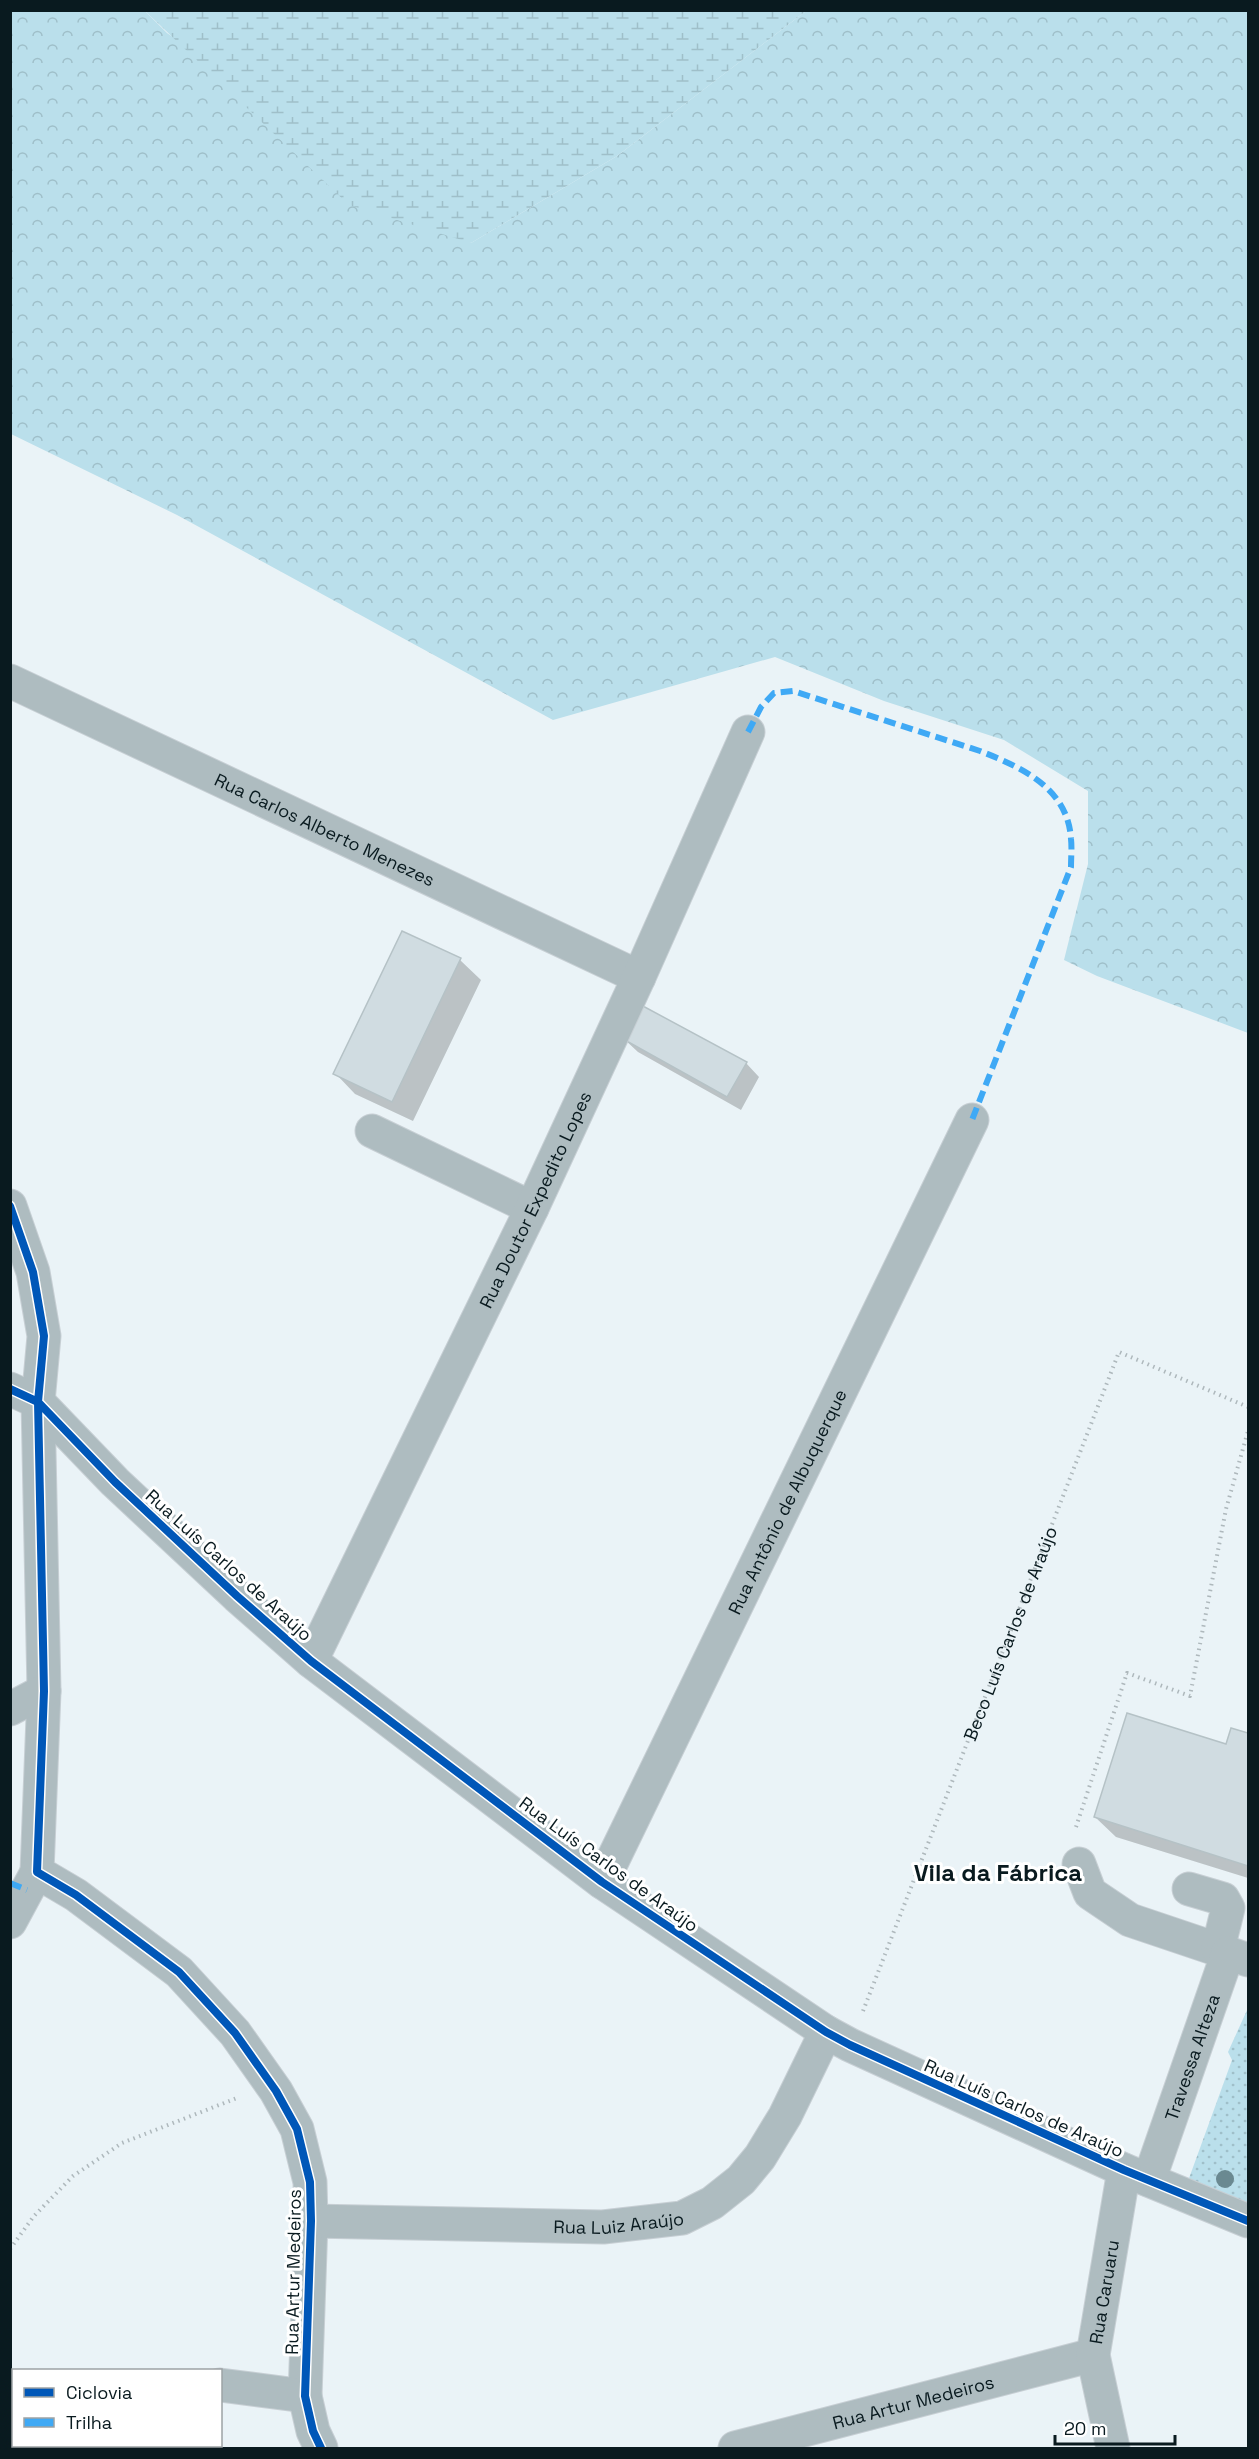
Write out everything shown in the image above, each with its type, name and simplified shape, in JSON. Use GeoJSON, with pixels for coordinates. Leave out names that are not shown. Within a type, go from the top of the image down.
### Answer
{"type":"FeatureCollection","features":[{"type":"Feature","properties":{"kind":"street","name":"Rua Carlos Alberto Menezes"},"geometry":{"type":"LineString","coordinates":[[10,681],[639,977]]}},
{"type":"Feature","properties":{"kind":"street","name":"Rua Doutor Expedito Lopes"},"geometry":{"type":"LineString","coordinates":[[311,1661],[532,1208],[639,977],[748,732]]}},
{"type":"Feature","properties":{"kind":"street","name":"Rua Antônio de Albuquerque"},"geometry":{"type":"LineString","coordinates":[[602,1882],[972,1120]]}},
{"type":"Feature","properties":{"kind":"street"},"geometry":{"type":"LineString","coordinates":[[372,1131],[532,1208]]}},
{"type":"Feature","properties":{"kind":"street"},"geometry":{"type":"LineString","coordinates":[[10,1922],[25,1882],[44,1691],[24,1396],[44,1336],[33,1272],[11,1210]]}},
{"type":"Feature","properties":{"kind":"street","name":"Rua Luís Carlos de Araújo"},"geometry":{"type":"LineString","coordinates":[[24,1396],[237,1596],[311,1661],[602,1882],[838,2039],[1137,2175],[1248,2221]]}},
{"type":"Feature","properties":{"kind":"street"},"geometry":{"type":"LineString","coordinates":[[10,1709],[44,1691]]}},
{"type":"Feature","properties":{"kind":"street"},"geometry":{"type":"LineString","coordinates":[[1078,1864],[1090,1893],[1130,1920],[1232,1954]]}},
{"type":"Feature","properties":{"kind":"street","name":"Rua Artur Medeiros"},"geometry":{"type":"LineString","coordinates":[[25,1882],[76,1895],[179,1972],[235,2033],[276,2091],[297,2129],[310,2182],[311,2221],[305,2396],[313,2431],[321,2448]]}},
{"type":"Feature","properties":{"kind":"street","name":"Travessa Alteza"},"geometry":{"type":"LineString","coordinates":[[1137,2175],[1232,1954],[1228,1906],[1223,1899],[1189,1889]]}},
{"type":"Feature","properties":{"kind":"street","name":"Rua Luiz Araújo"},"geometry":{"type":"LineString","coordinates":[[311,2221],[603,2226],[682,2218],[719,2197],[741,2180],[760,2157],[838,2039]]}},
{"type":"Feature","properties":{"kind":"street","name":"Rua Caruaru"},"geometry":{"type":"LineString","coordinates":[[1113,2448],[1093,2355],[1137,2175]]}},
{"type":"Feature","properties":{"kind":"street","name":"Rua Artur Medeiros"},"geometry":{"type":"LineString","coordinates":[[735,2448],[1093,2355]]}},
{"type":"Feature","properties":{"kind":"street"},"geometry":{"type":"LineString","coordinates":[[222,2385],[305,2396]]}},
{"type":"Feature","properties":{"kind":"path"},"geometry":{"type":"LineString","coordinates":[[1078,1864],[1074,1832],[1127,1673],[1190,1696],[1226,1509],[1248,1431]]}},
{"type":"Feature","properties":{"kind":"path"},"geometry":{"type":"LineString","coordinates":[[10,2249],[34,2216],[73,2176],[122,2143],[243,2096],[276,2091]]}},
{"type":"Feature","properties":{"kind":"green space"},"geometry":{"type":"Polygon","coordinates":[[[10,11],[145,11],[167,33],[471,243],[617,156],[806,11],[1248,11],[1248,1033],[1097,976],[1064,960],[1088,864],[1088,791],[1004,740],[884,701],[775,657],[553,720],[177,515],[11,434],[10,11]]]}},
{"type":"Feature","properties":{"kind":"green space"},"geometry":{"type":"Polygon","coordinates":[[[145,11],[806,11],[617,156],[471,243],[349,205],[145,11]]]}},
{"type":"Feature","properties":{"kind":"green space"},"geometry":{"type":"Polygon","coordinates":[[[1248,2008],[1248,2205],[1188,2181],[1232,2060],[1228,2052],[1248,2008]]]}},
{"type":"Feature","properties":{"kind":"building"},"geometry":{"type":"Polygon","coordinates":[[[402,931],[461,958],[392,1102],[333,1074],[402,931]]]}},
{"type":"Feature","properties":{"kind":"building"},"geometry":{"type":"Polygon","coordinates":[[[641,1005],[747,1062],[727,1097],[623,1039],[641,1005]]]}},
{"type":"Feature","properties":{"kind":"building"},"geometry":{"type":"Polygon","coordinates":[[[1127,1713],[1226,1744],[1231,1728],[1248,1733],[1248,1866],[1094,1817],[1127,1713]]]}},
{"type":"Feature","properties":{"kind":"marked path"},"geometry":{"type":"LineString","coordinates":[[748,732],[761,707],[774,693],[793,691],[996,757],[1040,782],[1061,806],[1068,821],[1071,839],[1071,867],[972,1120]]}},
{"type":"Feature","properties":{"kind":"marked path"},"geometry":{"type":"LineString","coordinates":[[10,1883],[27,1890]]}},
{"type":"Feature","properties":{"kind":"cycle path"},"geometry":{"type":"LineString","coordinates":[[10,1206],[33,1272],[44,1336],[38,1402],[44,1691],[37,1872],[76,1895],[179,1972],[235,2033],[276,2091],[297,2129],[310,2182],[311,2221],[305,2396],[313,2431],[321,2448]]}},
{"type":"Feature","properties":{"kind":"cycle path"},"geometry":{"type":"LineString","coordinates":[[10,1389],[38,1402],[115,1482],[237,1596],[311,1661],[602,1882],[826,2032],[850,2045],[1124,2170],[1248,2221]]}},
{"type":"Feature","properties":{"kind":"district","name":"Vila da Fábrica"},"geometry":{"type":"Point","coordinates":[998,1872]}}]}
